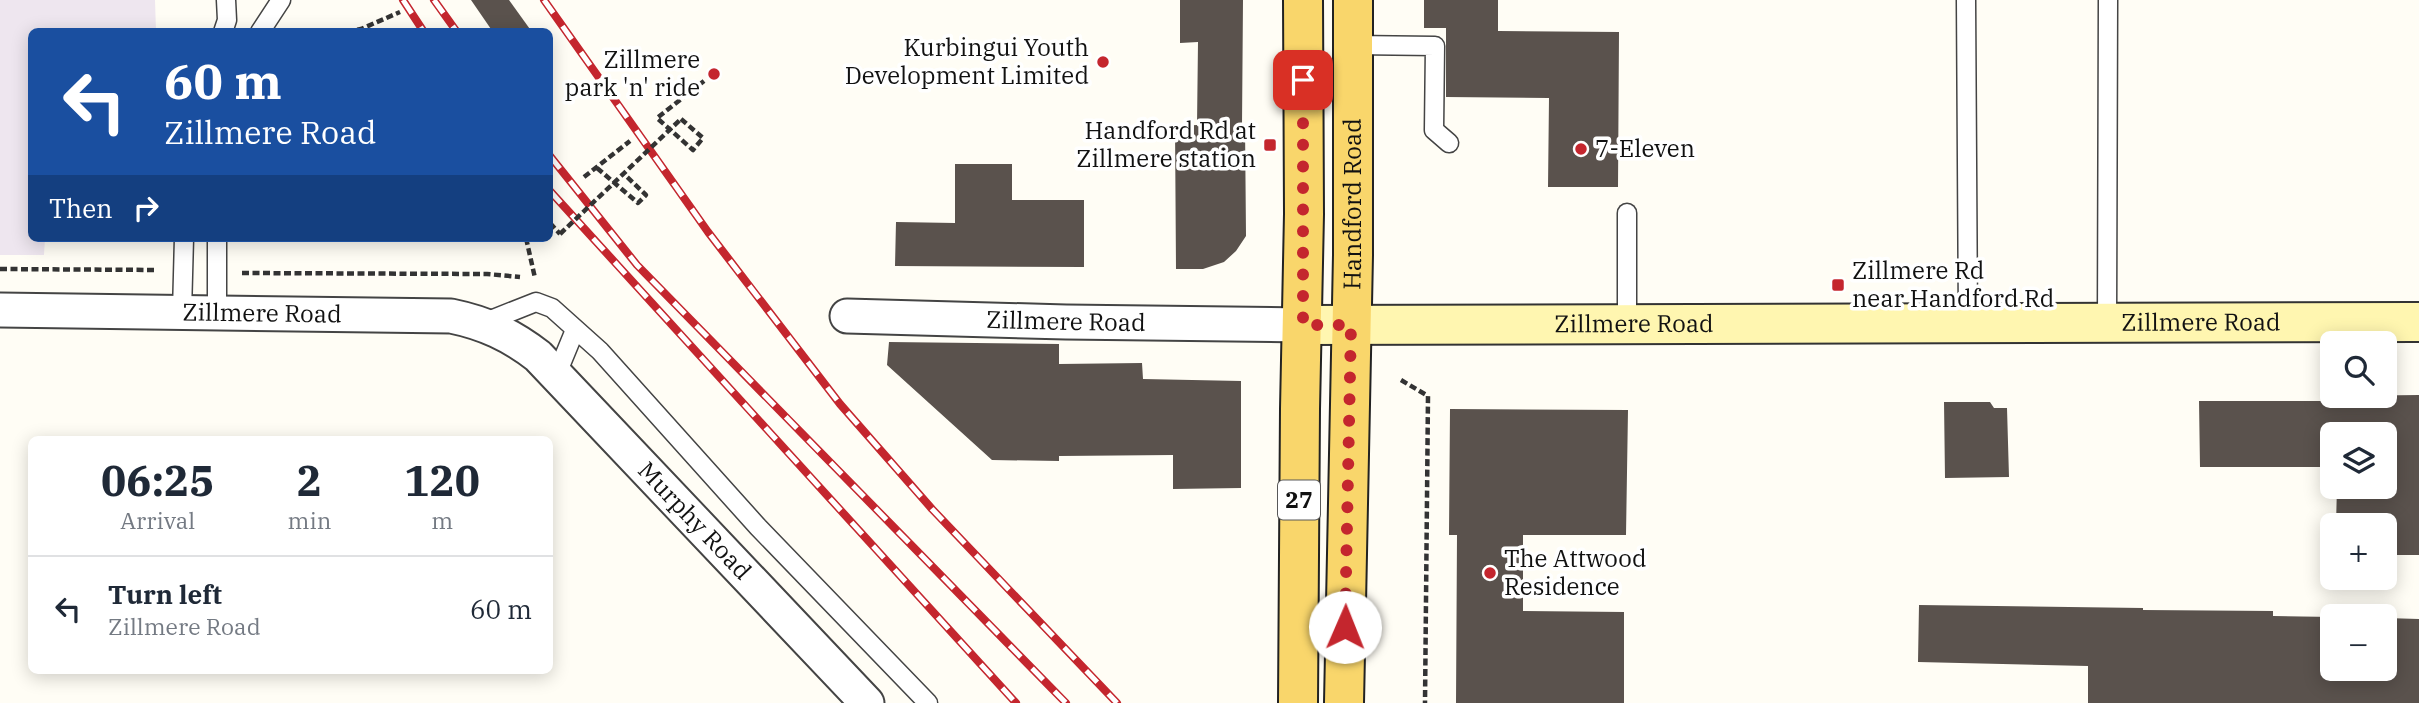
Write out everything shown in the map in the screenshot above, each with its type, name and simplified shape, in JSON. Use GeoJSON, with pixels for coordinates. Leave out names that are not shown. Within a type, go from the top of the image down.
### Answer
{"type":"FeatureCollection","features":[{"type":"Feature","properties":{"kind":"main road","name":"Handford Road"},"geometry":{"type":"LineString","coordinates":[[1298,703],[1303,325],[1303,0]]}},
{"type":"Feature","properties":{"kind":"main road","name":"Handford Road"},"geometry":{"type":"LineString","coordinates":[[1344,703],[1351,325],[1353,0]]}},
{"type":"Feature","properties":{"kind":"main road","name":"Zillmere Road"},"geometry":{"type":"LineString","coordinates":[[1303,325],[2419,322]]}},
{"type":"Feature","properties":{"kind":"street","name":"Zillmere Road"},"geometry":{"type":"LineString","coordinates":[[0,310],[451,316],[482,323],[521,343]]}},
{"type":"Feature","properties":{"kind":"street","name":"Zillmere Road"},"geometry":{"type":"LineString","coordinates":[[847,316],[1303,325]]}},
{"type":"Feature","properties":{"kind":"street","name":"Murphy Road"},"geometry":{"type":"LineString","coordinates":[[521,343],[538,356],[867,703]]}},
{"type":"Feature","properties":{"kind":"lane"},"geometry":{"type":"LineString","coordinates":[[224,28],[226,0]]}},
{"type":"Feature","properties":{"kind":"lane"},"geometry":{"type":"LineString","coordinates":[[263,28],[281,0]]}},
{"type":"Feature","properties":{"kind":"lane"},"geometry":{"type":"LineString","coordinates":[[1966,0],[1968,322]]}},
{"type":"Feature","properties":{"kind":"lane"},"geometry":{"type":"LineString","coordinates":[[2107,323],[2108,0]]}},
{"type":"Feature","properties":{"kind":"lane"},"geometry":{"type":"LineString","coordinates":[[1353,45],[1435,46],[1434,130],[1449,143]]}},
{"type":"Feature","properties":{"kind":"lane"},"geometry":{"type":"LineString","coordinates":[[1627,213],[1627,324]]}},
{"type":"Feature","properties":{"kind":"lane"},"geometry":{"type":"LineString","coordinates":[[182,312],[184,242]]}},
{"type":"Feature","properties":{"kind":"lane"},"geometry":{"type":"LineString","coordinates":[[217,242],[217,312]]}},
{"type":"Feature","properties":{"kind":"lane"},"geometry":{"type":"LineString","coordinates":[[482,323],[536,302],[552,309],[600,351],[758,527],[928,703]]}},
{"type":"Feature","properties":{"kind":"lane"},"geometry":{"type":"LineString","coordinates":[[556,376],[575,330]]}},
{"type":"Feature","properties":{"kind":"path"},"geometry":{"type":"LineString","coordinates":[[363,28],[400,12]]}},
{"type":"Feature","properties":{"kind":"path"},"geometry":{"type":"LineString","coordinates":[[553,226],[560,234],[625,174],[681,119],[703,138],[693,150],[657,118],[704,81]]}},
{"type":"Feature","properties":{"kind":"path"},"geometry":{"type":"LineString","coordinates":[[584,177],[630,141]]}},
{"type":"Feature","properties":{"kind":"path"},"geometry":{"type":"LineString","coordinates":[[597,168],[638,204],[646,195],[625,174]]}},
{"type":"Feature","properties":{"kind":"path"},"geometry":{"type":"LineString","coordinates":[[527,242],[536,279]]}},
{"type":"Feature","properties":{"kind":"path"},"geometry":{"type":"LineString","coordinates":[[1401,380],[1428,396],[1425,703]]}},
{"type":"Feature","properties":{"kind":"shaded area"},"geometry":{"type":"Polygon","coordinates":[[[0,0],[155,0],[156,28],[28,28],[28,242],[45,242],[44,255],[0,255],[0,0]]]}},
{"type":"Feature","properties":{"kind":"building"},"geometry":{"type":"Polygon","coordinates":[[[471,0],[509,0],[529,28],[490,28],[471,0]]]}},
{"type":"Feature","properties":{"kind":"building"},"geometry":{"type":"Polygon","coordinates":[[[1180,0],[1243,0],[1242,125],[1245,125],[1246,236],[1224,262],[1203,269],[1176,269],[1175,126],[1197,125],[1198,42],[1180,43],[1180,0]]]}},
{"type":"Feature","properties":{"kind":"building"},"geometry":{"type":"Polygon","coordinates":[[[1424,0],[1498,0],[1498,31],[1619,32],[1618,187],[1548,187],[1549,98],[1446,97],[1446,28],[1424,28],[1424,0]]]}},
{"type":"Feature","properties":{"kind":"building"},"geometry":{"type":"Polygon","coordinates":[[[955,164],[1012,164],[1012,200],[1084,200],[1084,267],[895,266],[896,222],[955,223],[955,164]]]}},
{"type":"Feature","properties":{"kind":"building"},"geometry":{"type":"Polygon","coordinates":[[[889,342],[1059,344],[1059,364],[1142,363],[1143,379],[1241,381],[1241,488],[1173,489],[1173,455],[1059,456],[1059,461],[992,460],[887,365],[889,342]]]}},
{"type":"Feature","properties":{"kind":"building"},"geometry":{"type":"Polygon","coordinates":[[[2397,395],[2419,395],[2419,555],[2397,555],[2397,513],[2336,513],[2337,499],[2397,499],[2397,422],[2320,422],[2320,467],[2200,467],[2199,401],[2320,401],[2320,408],[2397,408],[2397,395]]]}},
{"type":"Feature","properties":{"kind":"building"},"geometry":{"type":"Polygon","coordinates":[[[1944,402],[1990,402],[1994,408],[2007,408],[2009,477],[1945,478],[1944,402]]]}},
{"type":"Feature","properties":{"kind":"building","name":"The Attwood Residence"},"geometry":{"type":"Polygon","coordinates":[[[1450,409],[1628,410],[1626,535],[1523,535],[1523,611],[1624,612],[1624,703],[1456,703],[1457,535],[1449,535],[1450,409]]]}},
{"type":"Feature","properties":{"kind":"building"},"geometry":{"type":"Polygon","coordinates":[[[1919,605],[2273,611],[2273,616],[2320,617],[2320,681],[2397,681],[2397,618],[2419,619],[2419,703],[2088,703],[2088,666],[1918,662],[1919,605]]]}},
{"type":"Feature","properties":{"kind":"railway"},"geometry":{"type":"LineString","coordinates":[[403,0],[421,28]]}},
{"type":"Feature","properties":{"kind":"railway"},"geometry":{"type":"LineString","coordinates":[[434,0],[454,28]]}},
{"type":"Feature","properties":{"kind":"railway"},"geometry":{"type":"LineString","coordinates":[[544,0],[708,232],[840,404],[932,509],[1117,703]]}},
{"type":"Feature","properties":{"kind":"railway"},"geometry":{"type":"LineString","coordinates":[[553,160],[637,265],[1066,703]]}},
{"type":"Feature","properties":{"kind":"railway"},"geometry":{"type":"LineString","coordinates":[[553,194],[1016,703]]}},
{"type":"Feature","properties":{"kind":"place","name":"Kurbingui Youth Development Limited"},"geometry":{"type":"Point","coordinates":[1103,62]}},
{"type":"Feature","properties":{"kind":"place","name":"Zillmere park 'n' ride"},"geometry":{"type":"Point","coordinates":[714,74]}},
{"type":"Feature","properties":{"kind":"place","name":"Handford Rd at Zillmere station"},"geometry":{"type":"Point","coordinates":[1270,145]}},
{"type":"Feature","properties":{"kind":"place","name":"7-Eleven"},"geometry":{"type":"Point","coordinates":[1581,149]}},
{"type":"Feature","properties":{"kind":"place","name":"Zillmere Rd near Handford Rd"},"geometry":{"type":"Point","coordinates":[1838,285]}},
{"type":"Feature","properties":{"kind":"place","name":"The Attwood Residence"},"geometry":{"type":"Point","coordinates":[1490,573]}},
{"type":"Feature","properties":{"kind":"route"},"geometry":{"type":"LineString","coordinates":[[1303,80],[1303,325],[1351,325],[1345,627]]}}]}
